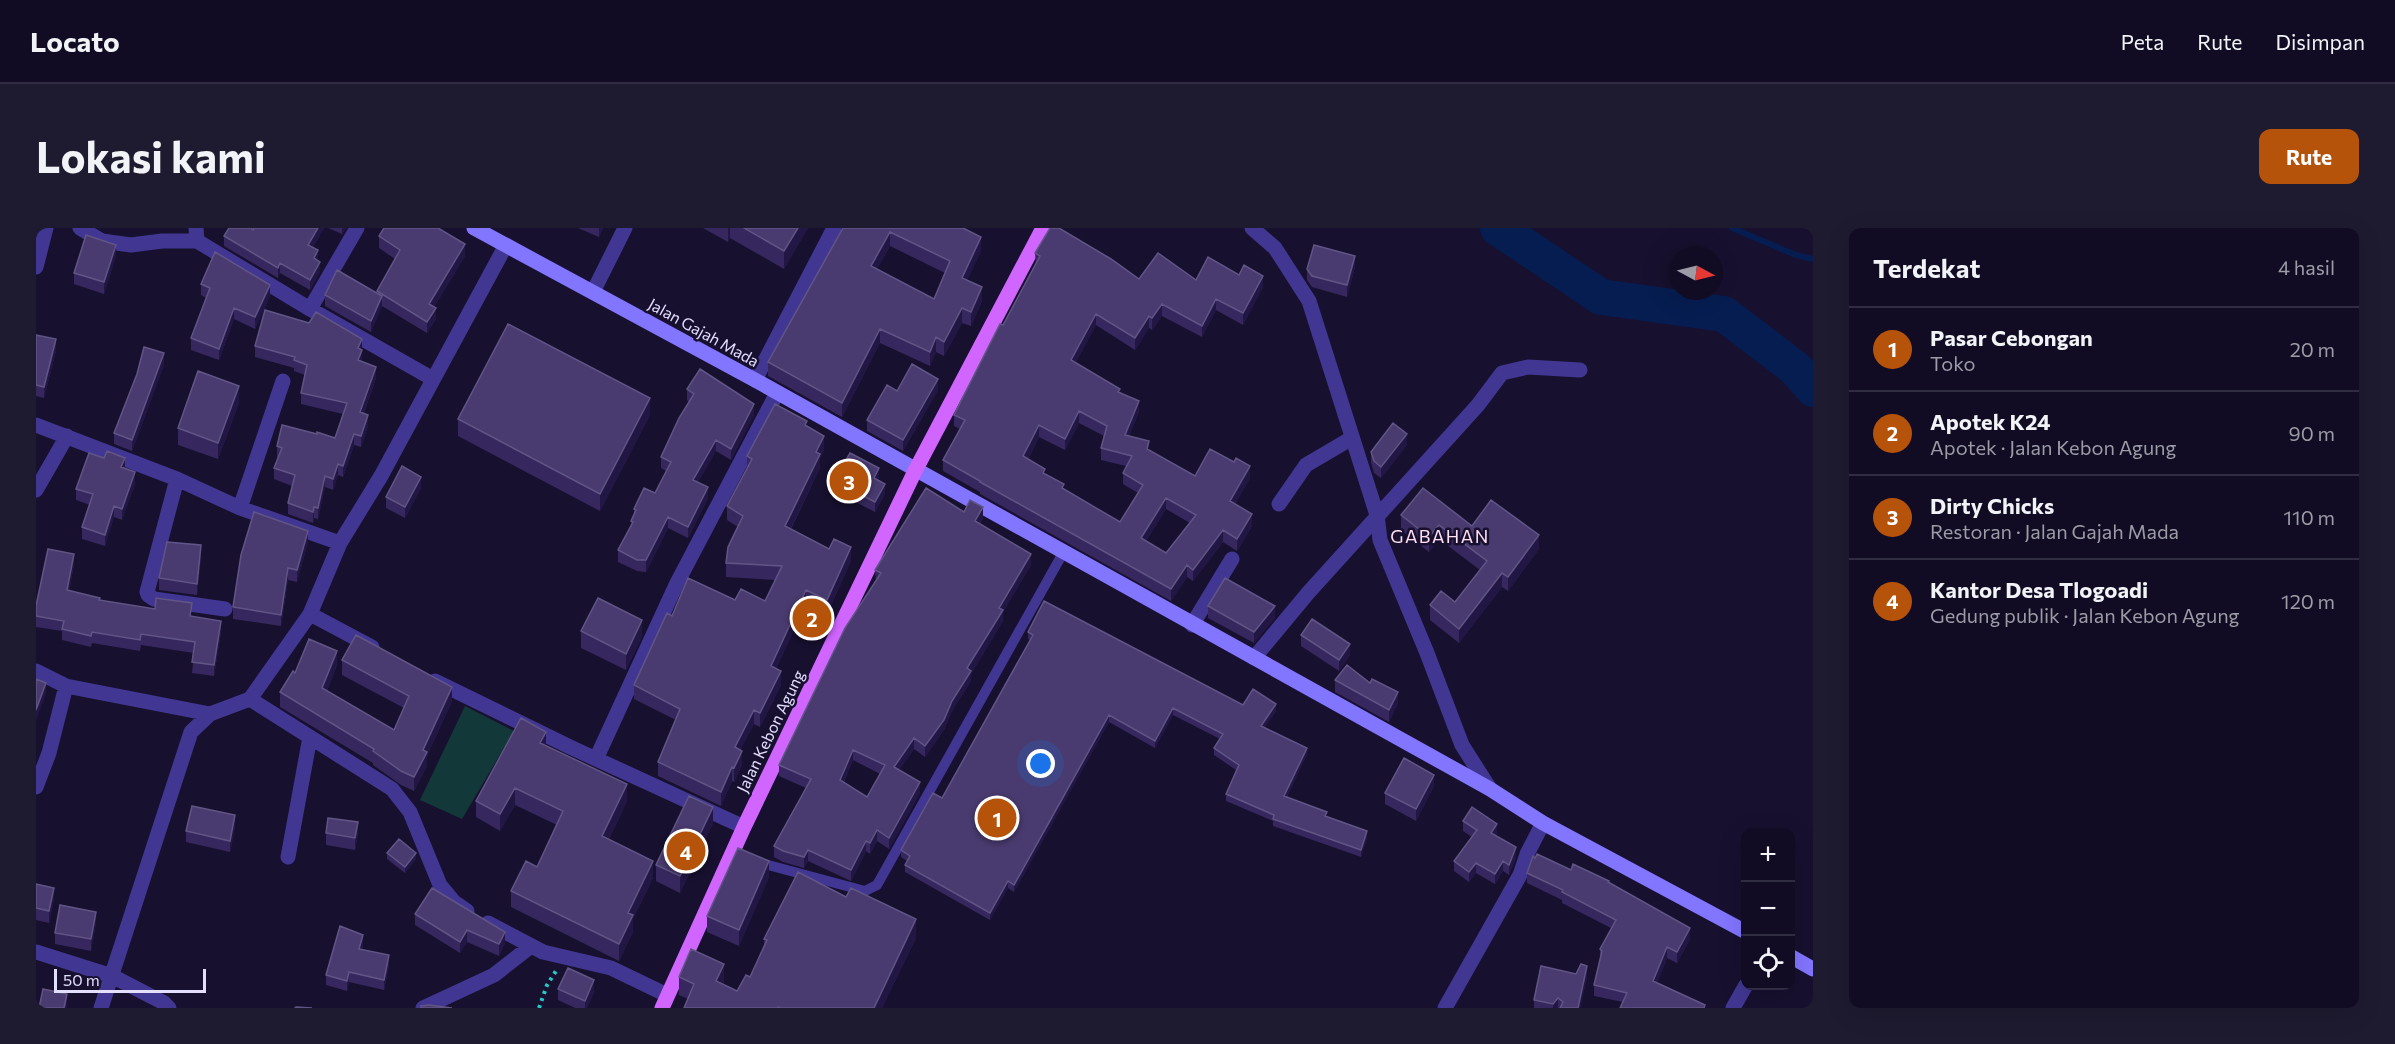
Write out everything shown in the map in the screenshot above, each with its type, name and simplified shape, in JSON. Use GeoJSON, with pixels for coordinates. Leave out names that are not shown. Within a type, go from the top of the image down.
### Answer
{"type":"FeatureCollection","features":[{"type":"Feature","properties":{"kind":"main road","name":"Jalan Kebon Agung"},"geometry":{"type":"LineString","coordinates":[[665,1002],[744,827],[915,471],[1043,228]]}},
{"type":"Feature","properties":{"kind":"main road","name":"Jalan Gajah Mada"},"geometry":{"type":"LineString","coordinates":[[477,229],[754,380],[1490,789],[1543,823],[1741,929]]}},
{"type":"Feature","properties":{"kind":"main road"},"geometry":{"type":"LineString","coordinates":[[1795,958],[1813,969]]}},
{"type":"Feature","properties":{"kind":"street"},"geometry":{"type":"LineString","coordinates":[[36,267],[46,228]]}},
{"type":"Feature","properties":{"kind":"street"},"geometry":{"type":"LineString","coordinates":[[81,228],[102,241],[131,245],[197,234],[310,309],[433,379]]}},
{"type":"Feature","properties":{"kind":"street"},"geometry":{"type":"LineString","coordinates":[[310,309],[357,228]]}},
{"type":"Feature","properties":{"kind":"street"},"geometry":{"type":"LineString","coordinates":[[593,292],[625,228]]}},
{"type":"Feature","properties":{"kind":"street"},"geometry":{"type":"LineString","coordinates":[[754,380],[834,228]]}},
{"type":"Feature","properties":{"kind":"street"},"geometry":{"type":"LineString","coordinates":[[1252,228],[1275,248],[1309,301],[1377,515],[1380,540],[1431,662],[1462,746],[1490,789]]}},
{"type":"Feature","properties":{"kind":"street"},"geometry":{"type":"LineString","coordinates":[[101,1008],[191,732],[210,714],[250,699],[310,614],[340,543],[381,476],[506,245]]}},
{"type":"Feature","properties":{"kind":"street"},"geometry":{"type":"LineString","coordinates":[[1254,658],[1377,515],[1478,405],[1502,373],[1528,368],[1580,370]]}},
{"type":"Feature","properties":{"kind":"street"},"geometry":{"type":"LineString","coordinates":[[240,508],[283,381]]}},
{"type":"Feature","properties":{"kind":"street"},"geometry":{"type":"LineString","coordinates":[[596,759],[677,583],[777,393]]}},
{"type":"Feature","properties":{"kind":"street"},"geometry":{"type":"LineString","coordinates":[[36,426],[177,479],[240,508],[340,543]]}},
{"type":"Feature","properties":{"kind":"street"},"geometry":{"type":"LineString","coordinates":[[36,490],[67,436]]}},
{"type":"Feature","properties":{"kind":"street"},"geometry":{"type":"LineString","coordinates":[[1279,504],[1306,465],[1352,438]]}},
{"type":"Feature","properties":{"kind":"street"},"geometry":{"type":"LineString","coordinates":[[177,479],[148,595],[154,599],[225,609]]}},
{"type":"Feature","properties":{"kind":"street"},"geometry":{"type":"LineString","coordinates":[[1192,625],[1232,560]]}},
{"type":"Feature","properties":{"kind":"street"},"geometry":{"type":"LineString","coordinates":[[310,614],[385,654]]}},
{"type":"Feature","properties":{"kind":"street"},"geometry":{"type":"LineString","coordinates":[[36,671],[66,686],[210,714]]}},
{"type":"Feature","properties":{"kind":"street"},"geometry":{"type":"LineString","coordinates":[[416,671],[459,694],[744,827]]}},
{"type":"Feature","properties":{"kind":"street"},"geometry":{"type":"LineString","coordinates":[[36,788],[49,753],[66,686]]}},
{"type":"Feature","properties":{"kind":"street"},"geometry":{"type":"LineString","coordinates":[[250,699],[392,789],[410,812],[440,885],[454,902],[531,946],[565,958],[611,968],[665,1002]]}},
{"type":"Feature","properties":{"kind":"street"},"geometry":{"type":"LineString","coordinates":[[288,857],[310,737]]}},
{"type":"Feature","properties":{"kind":"street"},"geometry":{"type":"LineString","coordinates":[[1445,1008],[1520,875],[1527,854],[1543,823]]}},
{"type":"Feature","properties":{"kind":"street"},"geometry":{"type":"LineString","coordinates":[[423,1008],[494,975],[531,946]]}},
{"type":"Feature","properties":{"kind":"street"},"geometry":{"type":"LineString","coordinates":[[36,952],[112,976],[164,1003],[169,1008]]}},
{"type":"Feature","properties":{"kind":"street"},"geometry":{"type":"LineString","coordinates":[[1733,1008],[1743,990]]}},
{"type":"Feature","properties":{"kind":"lane"},"geometry":{"type":"LineString","coordinates":[[732,855],[856,890],[865,891],[877,885],[1063,553]]}},
{"type":"Feature","properties":{"kind":"path"},"geometry":{"type":"LineString","coordinates":[[539,1008],[547,985],[565,958]]}},
{"type":"Feature","properties":{"kind":"green space"},"geometry":{"type":"Polygon","coordinates":[[[465,706],[514,731],[462,819],[420,800],[465,706]]]}},
{"type":"Feature","properties":{"kind":"building"},"geometry":{"type":"Polygon","coordinates":[[[229,228],[251,228],[253,230],[254,228],[318,228],[308,245],[318,250],[314,258],[320,262],[310,280],[280,263],[278,268],[224,236],[229,228]]]}},
{"type":"Feature","properties":{"kind":"building"},"geometry":{"type":"Polygon","coordinates":[[[384,228],[438,228],[465,244],[429,304],[436,308],[427,322],[377,291],[400,250],[379,236],[384,228]]]}},
{"type":"Feature","properties":{"kind":"building"},"geometry":{"type":"Polygon","coordinates":[[[744,228],[798,228],[784,251],[744,228]]]}},
{"type":"Feature","properties":{"kind":"building"},"geometry":{"type":"Polygon","coordinates":[[[843,228],[963,228],[981,237],[962,278],[982,287],[971,312],[962,308],[944,342],[936,337],[930,352],[880,329],[842,403],[768,362],[843,228]],[[890,232],[871,266],[934,299],[950,261],[890,232]]]}},
{"type":"Feature","properties":{"kind":"building"},"geometry":{"type":"Polygon","coordinates":[[[1050,228],[1059,228],[1111,259],[1139,279],[1158,253],[1196,280],[1208,257],[1239,275],[1244,265],[1263,276],[1243,313],[1216,299],[1202,326],[1162,304],[1152,318],[1149,316],[1135,338],[1096,314],[1071,360],[1120,389],[1118,392],[1139,401],[1125,435],[1149,441],[1147,449],[1195,476],[1210,449],[1234,462],[1236,458],[1250,466],[1230,501],[1252,514],[1237,539],[1223,530],[1193,570],[1187,565],[1171,589],[943,460],[965,420],[954,415],[1000,324],[1003,325],[1040,256],[1035,253],[1050,228]],[[1079,411],[1065,439],[1039,425],[1023,456],[1045,469],[1043,473],[1064,484],[1062,488],[1120,522],[1143,485],[1123,473],[1132,456],[1101,448],[1107,426],[1079,411]],[[1166,498],[1141,538],[1166,553],[1196,515],[1166,498]]]}},
{"type":"Feature","properties":{"kind":"building"},"geometry":{"type":"Polygon","coordinates":[[[86,235],[116,245],[104,282],[74,273],[86,235]]]}},
{"type":"Feature","properties":{"kind":"building"},"geometry":{"type":"Polygon","coordinates":[[[1314,245],[1355,256],[1347,285],[1312,276],[1307,269],[1314,245]]]}},
{"type":"Feature","properties":{"kind":"building"},"geometry":{"type":"Polygon","coordinates":[[[215,252],[270,285],[255,317],[234,308],[219,349],[191,338],[210,288],[201,284],[215,252]]]}},
{"type":"Feature","properties":{"kind":"building"},"geometry":{"type":"Polygon","coordinates":[[[337,270],[382,296],[371,321],[325,295],[337,270]]]}},
{"type":"Feature","properties":{"kind":"building"},"geometry":{"type":"Polygon","coordinates":[[[265,310],[309,323],[316,312],[362,339],[358,348],[362,350],[358,360],[376,367],[360,412],[368,415],[361,436],[354,434],[343,466],[338,464],[333,479],[325,476],[318,508],[314,507],[313,512],[288,503],[295,475],[274,468],[282,448],[277,446],[282,425],[335,438],[347,403],[301,393],[307,365],[294,360],[295,357],[255,346],[265,310]]]}},
{"type":"Feature","properties":{"kind":"building"},"geometry":{"type":"Polygon","coordinates":[[[508,324],[650,398],[600,494],[458,419],[508,324]]]}},
{"type":"Feature","properties":{"kind":"building"},"geometry":{"type":"Polygon","coordinates":[[[36,335],[56,339],[44,387],[36,385],[36,335]]]}},
{"type":"Feature","properties":{"kind":"building"},"geometry":{"type":"Polygon","coordinates":[[[144,347],[164,353],[132,440],[114,433],[137,374],[144,347]]]}},
{"type":"Feature","properties":{"kind":"building"},"geometry":{"type":"Polygon","coordinates":[[[912,364],[938,379],[903,440],[867,420],[887,385],[897,391],[912,364]]]}},
{"type":"Feature","properties":{"kind":"building"},"geometry":{"type":"Polygon","coordinates":[[[700,369],[754,404],[731,449],[716,440],[693,480],[708,487],[688,527],[668,517],[646,560],[637,560],[618,550],[633,522],[631,521],[636,510],[634,509],[644,488],[655,493],[671,462],[661,457],[679,418],[694,394],[687,389],[700,369]]]}},
{"type":"Feature","properties":{"kind":"building"},"geometry":{"type":"Polygon","coordinates":[[[198,371],[239,386],[218,443],[178,428],[198,371]]]}},
{"type":"Feature","properties":{"kind":"building"},"geometry":{"type":"Polygon","coordinates":[[[775,404],[807,421],[805,425],[824,436],[816,452],[820,454],[785,526],[829,549],[834,539],[851,547],[827,600],[806,590],[771,666],[781,671],[760,713],[754,710],[735,747],[742,751],[721,792],[658,762],[680,709],[634,685],[667,613],[672,616],[688,578],[735,600],[741,589],[765,601],[782,566],[726,563],[728,547],[743,516],[727,506],[752,459],[747,456],[775,404]]]}},
{"type":"Feature","properties":{"kind":"building"},"geometry":{"type":"Polygon","coordinates":[[[1393,423],[1407,434],[1381,467],[1374,461],[1371,452],[1393,423]]]}},
{"type":"Feature","properties":{"kind":"building"},"geometry":{"type":"Polygon","coordinates":[[[107,451],[125,458],[121,467],[135,472],[122,509],[114,506],[105,535],[82,527],[93,494],[76,489],[89,453],[104,458],[107,451]]]}},
{"type":"Feature","properties":{"kind":"building"},"geometry":{"type":"Polygon","coordinates":[[[850,453],[879,468],[874,478],[885,484],[875,502],[834,481],[850,453]]]}},
{"type":"Feature","properties":{"kind":"building"},"geometry":{"type":"Polygon","coordinates":[[[402,466],[421,477],[405,507],[386,497],[402,466]]]}},
{"type":"Feature","properties":{"kind":"building"},"geometry":{"type":"Polygon","coordinates":[[[926,488],[964,512],[970,500],[983,507],[975,521],[1031,554],[999,608],[1003,610],[967,668],[971,671],[952,701],[944,720],[925,746],[914,738],[894,767],[920,782],[889,838],[877,830],[870,843],[866,841],[851,870],[808,850],[804,857],[774,846],[811,779],[779,765],[845,628],[881,573],[875,570],[926,488]],[[853,750],[840,780],[867,797],[885,765],[853,750]]]}},
{"type":"Feature","properties":{"kind":"building"},"geometry":{"type":"Polygon","coordinates":[[[1423,488],[1472,526],[1491,500],[1539,535],[1508,577],[1502,573],[1459,629],[1430,605],[1441,591],[1455,602],[1487,561],[1439,525],[1429,537],[1401,515],[1423,488]]]}},
{"type":"Feature","properties":{"kind":"building"},"geometry":{"type":"Polygon","coordinates":[[[254,512],[308,531],[297,570],[288,568],[281,615],[233,607],[241,555],[254,512]]]}},
{"type":"Feature","properties":{"kind":"building"},"geometry":{"type":"Polygon","coordinates":[[[167,542],[201,545],[197,584],[159,578],[167,542]]]}},
{"type":"Feature","properties":{"kind":"building"},"geometry":{"type":"Polygon","coordinates":[[[48,549],[74,554],[67,590],[100,598],[99,600],[155,609],[156,598],[192,603],[190,616],[221,621],[214,665],[192,662],[195,642],[141,634],[140,640],[92,632],[91,636],[62,629],[64,621],[36,616],[48,549]]]}},
{"type":"Feature","properties":{"kind":"building"},"geometry":{"type":"Polygon","coordinates":[[[1225,578],[1275,606],[1254,632],[1208,606],[1225,578]]]}},
{"type":"Feature","properties":{"kind":"building"},"geometry":{"type":"Polygon","coordinates":[[[598,598],[642,620],[626,654],[581,631],[598,598]]]}},
{"type":"Feature","properties":{"kind":"building"},"geometry":{"type":"Polygon","coordinates":[[[1044,601],[1243,705],[1253,689],[1276,704],[1261,726],[1307,748],[1284,796],[1327,812],[1325,816],[1367,831],[1361,850],[1273,819],[1274,815],[1226,794],[1239,765],[1214,748],[1223,734],[1173,708],[1155,741],[1109,715],[1014,885],[1008,881],[990,913],[905,865],[910,856],[901,850],[933,793],[942,798],[1033,635],[1028,632],[1044,601]]]}},
{"type":"Feature","properties":{"kind":"building"},"geometry":{"type":"Polygon","coordinates":[[[1312,619],[1350,644],[1339,660],[1301,635],[1312,619]]]}},
{"type":"Feature","properties":{"kind":"building"},"geometry":{"type":"Polygon","coordinates":[[[356,635],[452,687],[423,750],[427,752],[414,777],[401,771],[373,751],[374,749],[280,692],[293,671],[295,673],[309,639],[337,651],[322,688],[394,730],[409,696],[342,660],[356,635]]]}},
{"type":"Feature","properties":{"kind":"building"},"geometry":{"type":"Polygon","coordinates":[[[1347,665],[1370,683],[1372,679],[1398,692],[1389,710],[1335,680],[1347,665]]]}},
{"type":"Feature","properties":{"kind":"building"},"geometry":{"type":"Polygon","coordinates":[[[36,679],[46,683],[36,710],[36,679]]]}},
{"type":"Feature","properties":{"kind":"building"},"geometry":{"type":"Polygon","coordinates":[[[521,718],[546,732],[540,743],[627,784],[602,836],[653,861],[628,913],[633,915],[619,944],[511,891],[526,861],[537,867],[563,811],[515,788],[500,814],[476,801],[521,718]]]}},
{"type":"Feature","properties":{"kind":"building"},"geometry":{"type":"Polygon","coordinates":[[[1404,758],[1434,775],[1416,809],[1385,793],[1404,758]]]}},
{"type":"Feature","properties":{"kind":"building"},"geometry":{"type":"Polygon","coordinates":[[[689,796],[713,807],[680,876],[656,865],[689,796]]]}},
{"type":"Feature","properties":{"kind":"building"},"geometry":{"type":"Polygon","coordinates":[[[192,806],[235,815],[230,841],[186,831],[192,806]]]}},
{"type":"Feature","properties":{"kind":"building"},"geometry":{"type":"Polygon","coordinates":[[[1472,807],[1497,824],[1491,833],[1516,847],[1509,865],[1503,861],[1495,874],[1476,863],[1469,872],[1454,861],[1477,830],[1463,821],[1472,807]]]}},
{"type":"Feature","properties":{"kind":"building"},"geometry":{"type":"Polygon","coordinates":[[[328,818],[358,822],[355,838],[326,833],[328,818]]]}},
{"type":"Feature","properties":{"kind":"building"},"geometry":{"type":"Polygon","coordinates":[[[399,839],[416,853],[405,867],[387,853],[399,839]]]}},
{"type":"Feature","properties":{"kind":"building"},"geometry":{"type":"Polygon","coordinates":[[[738,848],[769,861],[739,930],[707,916],[738,848]]]}},
{"type":"Feature","properties":{"kind":"building"},"geometry":{"type":"Polygon","coordinates":[[[1537,854],[1571,870],[1573,864],[1609,881],[1690,928],[1677,952],[1667,947],[1653,981],[1705,1005],[1704,1008],[1620,1008],[1627,993],[1594,985],[1602,951],[1600,949],[1616,920],[1527,873],[1533,856],[1535,858],[1537,854]]]}},
{"type":"Feature","properties":{"kind":"building"},"geometry":{"type":"Polygon","coordinates":[[[798,872],[846,897],[851,888],[916,919],[874,1008],[684,1008],[694,984],[679,977],[691,949],[724,964],[716,981],[737,991],[746,975],[750,977],[767,940],[764,939],[798,872]]]}},
{"type":"Feature","properties":{"kind":"building"},"geometry":{"type":"Polygon","coordinates":[[[36,884],[54,888],[49,911],[36,908],[36,884]]]}},
{"type":"Feature","properties":{"kind":"building"},"geometry":{"type":"Polygon","coordinates":[[[432,888],[505,932],[499,944],[467,930],[460,942],[415,914],[432,888]]]}},
{"type":"Feature","properties":{"kind":"building"},"geometry":{"type":"Polygon","coordinates":[[[60,905],[96,912],[91,939],[55,933],[60,905]]]}},
{"type":"Feature","properties":{"kind":"building"},"geometry":{"type":"Polygon","coordinates":[[[340,926],[363,935],[359,949],[389,955],[384,980],[349,972],[347,981],[326,975],[340,926]]]}},
{"type":"Feature","properties":{"kind":"building"},"geometry":{"type":"Polygon","coordinates":[[[1581,964],[1587,966],[1578,1008],[1560,1008],[1563,1002],[1558,998],[1553,1004],[1534,1000],[1541,966],[1576,974],[1581,964]]]}},
{"type":"Feature","properties":{"kind":"building"},"geometry":{"type":"Polygon","coordinates":[[[568,968],[594,980],[585,1001],[558,989],[568,968]]]}},
{"type":"Feature","properties":{"kind":"building"},"geometry":{"type":"Polygon","coordinates":[[[43,989],[67,994],[64,1008],[39,1008],[43,989]]]}},
{"type":"Feature","properties":{"kind":"building"},"geometry":{"type":"Polygon","coordinates":[[[421,1006],[452,1008],[421,1008],[421,1006]]]}},
{"type":"Feature","properties":{"kind":"waterway"},"geometry":{"type":"LineString","coordinates":[[1498,228],[1601,297],[1724,314],[1795,368],[1813,389]]}},
{"type":"Feature","properties":{"kind":"waterway"},"geometry":{"type":"LineString","coordinates":[[1732,228],[1796,255],[1813,259]]}},
{"type":"Feature","properties":{"kind":"place","name":"Dirty Chicks"},"geometry":{"type":"Point","coordinates":[849,481]}},
{"type":"Feature","properties":{"kind":"place","name":"Apotek K24"},"geometry":{"type":"Point","coordinates":[812,618]}},
{"type":"Feature","properties":{"kind":"place","name":"Pasar Cebongan"},"geometry":{"type":"Point","coordinates":[997,818]}},
{"type":"Feature","properties":{"kind":"place","name":"Kantor Desa Tlogoadi"},"geometry":{"type":"Point","coordinates":[686,851]}},
{"type":"Feature","properties":{"kind":"district","name":"GABAHAN"},"geometry":{"type":"Point","coordinates":[1440,536]}}]}
